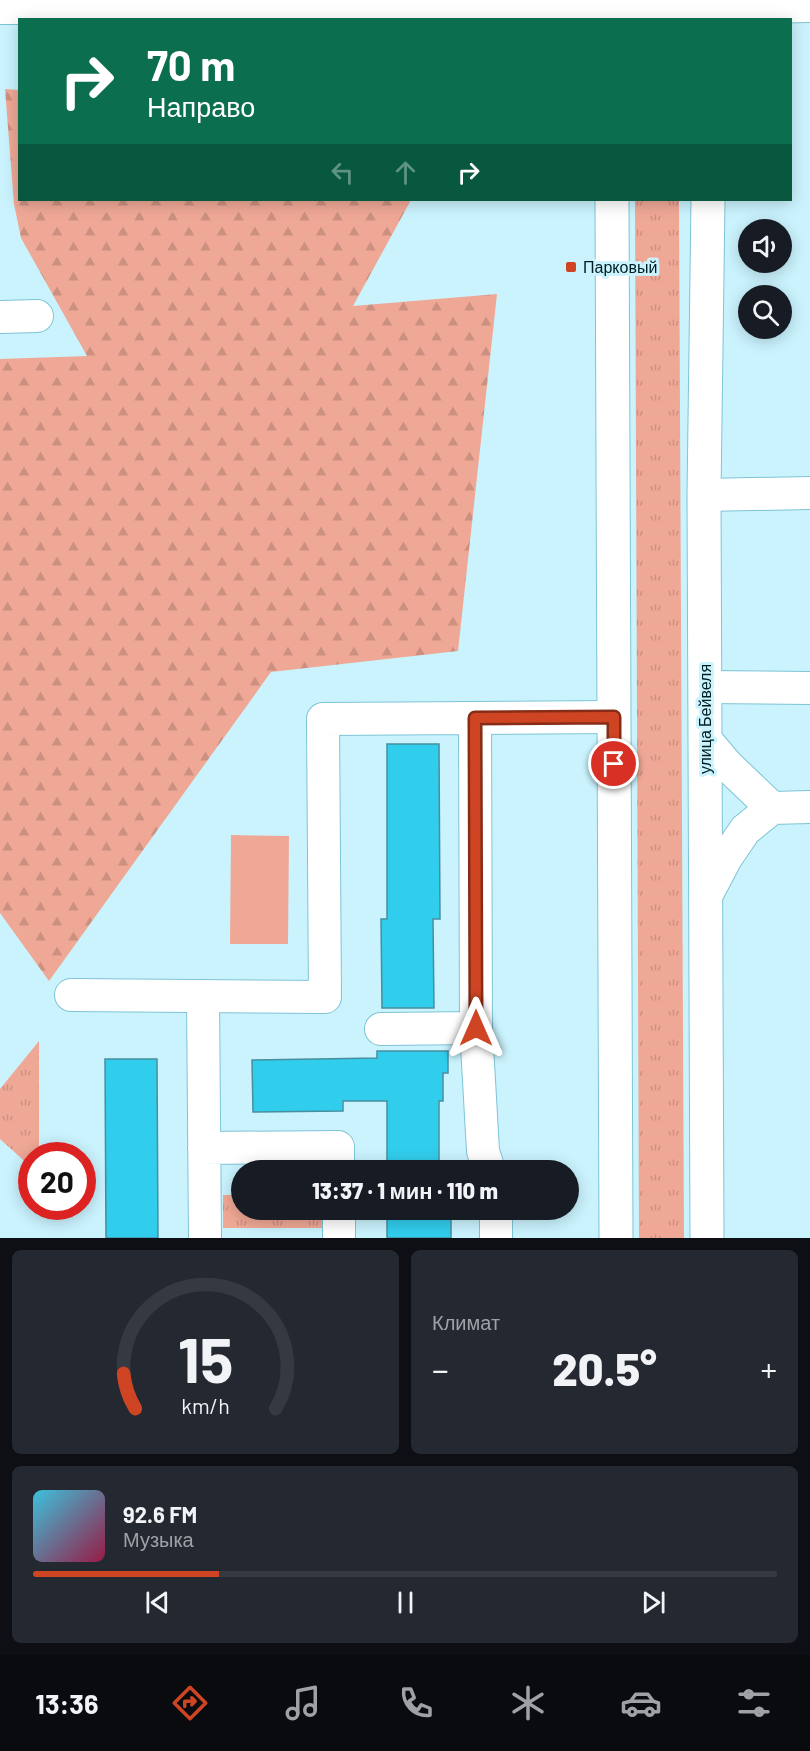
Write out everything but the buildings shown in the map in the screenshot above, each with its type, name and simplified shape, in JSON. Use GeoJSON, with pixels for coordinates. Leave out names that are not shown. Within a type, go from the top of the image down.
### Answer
{"type":"FeatureCollection","features":[{"type":"Feature","properties":{"kind":"main road"},"geometry":{"type":"LineString","coordinates":[[612,201],[616,1238]]}},
{"type":"Feature","properties":{"kind":"main road","name":"улица Бейвеля"},"geometry":{"type":"LineString","coordinates":[[707,1238],[705,495],[708,201]]}},
{"type":"Feature","properties":{"kind":"street"},"geometry":{"type":"LineString","coordinates":[[0,8],[116,4],[612,9],[810,6]]}},
{"type":"Feature","properties":{"kind":"street"},"geometry":{"type":"LineString","coordinates":[[0,317],[37,316]]}},
{"type":"Feature","properties":{"kind":"street"},"geometry":{"type":"LineString","coordinates":[[705,495],[810,493]]}},
{"type":"Feature","properties":{"kind":"street"},"geometry":{"type":"LineString","coordinates":[[705,687],[810,688]]}},
{"type":"Feature","properties":{"kind":"street"},"geometry":{"type":"LineString","coordinates":[[71,995],[325,997],[323,719],[614,717]]}},
{"type":"Feature","properties":{"kind":"street"},"geometry":{"type":"LineString","coordinates":[[475,718],[476,1028],[483,1151],[486,1160]]}},
{"type":"Feature","properties":{"kind":"street"},"geometry":{"type":"LineString","coordinates":[[706,740],[727,765],[772,808]]}},
{"type":"Feature","properties":{"kind":"street"},"geometry":{"type":"LineString","coordinates":[[706,896],[726,858],[746,830],[772,808],[810,807]]}},
{"type":"Feature","properties":{"kind":"street"},"geometry":{"type":"LineString","coordinates":[[203,996],[205,1238]]}},
{"type":"Feature","properties":{"kind":"street"},"geometry":{"type":"LineString","coordinates":[[381,1029],[476,1028]]}},
{"type":"Feature","properties":{"kind":"street"},"geometry":{"type":"LineString","coordinates":[[204,1148],[338,1146],[338,1160]]}},
{"type":"Feature","properties":{"kind":"street"},"geometry":{"type":"LineString","coordinates":[[339,1220],[339,1238]]}},
{"type":"Feature","properties":{"kind":"street"},"geometry":{"type":"LineString","coordinates":[[496,1220],[496,1238]]}},
{"type":"Feature","properties":{"kind":"green space"},"geometry":{"type":"Polygon","coordinates":[[[5,89],[18,90],[18,201],[410,201],[353,306],[497,294],[458,651],[271,672],[49,981],[0,913],[0,359],[87,356],[21,238],[14,204],[5,89]]]}},
{"type":"Feature","properties":{"kind":"green space"},"geometry":{"type":"Polygon","coordinates":[[[635,201],[679,201],[684,1238],[639,1238],[635,201]]]}},
{"type":"Feature","properties":{"kind":"green space"},"geometry":{"type":"Polygon","coordinates":[[[231,835],[289,836],[288,944],[230,944],[231,835]]]}},
{"type":"Feature","properties":{"kind":"green space"},"geometry":{"type":"Polygon","coordinates":[[[39,1041],[39,1142],[18,1142],[18,1155],[0,1139],[0,1089],[39,1041]]]}},
{"type":"Feature","properties":{"kind":"green space"},"geometry":{"type":"Polygon","coordinates":[[[223,1195],[231,1195],[231,1220],[322,1220],[322,1228],[223,1228],[223,1195]]]}},
{"type":"Feature","properties":{"kind":"place","name":"Парковый"},"geometry":{"type":"Point","coordinates":[571,267]}},
{"type":"Feature","properties":{"kind":"route"},"geometry":{"type":"LineString","coordinates":[[476,1028],[475,718],[614,717],[614,764]]}}]}
